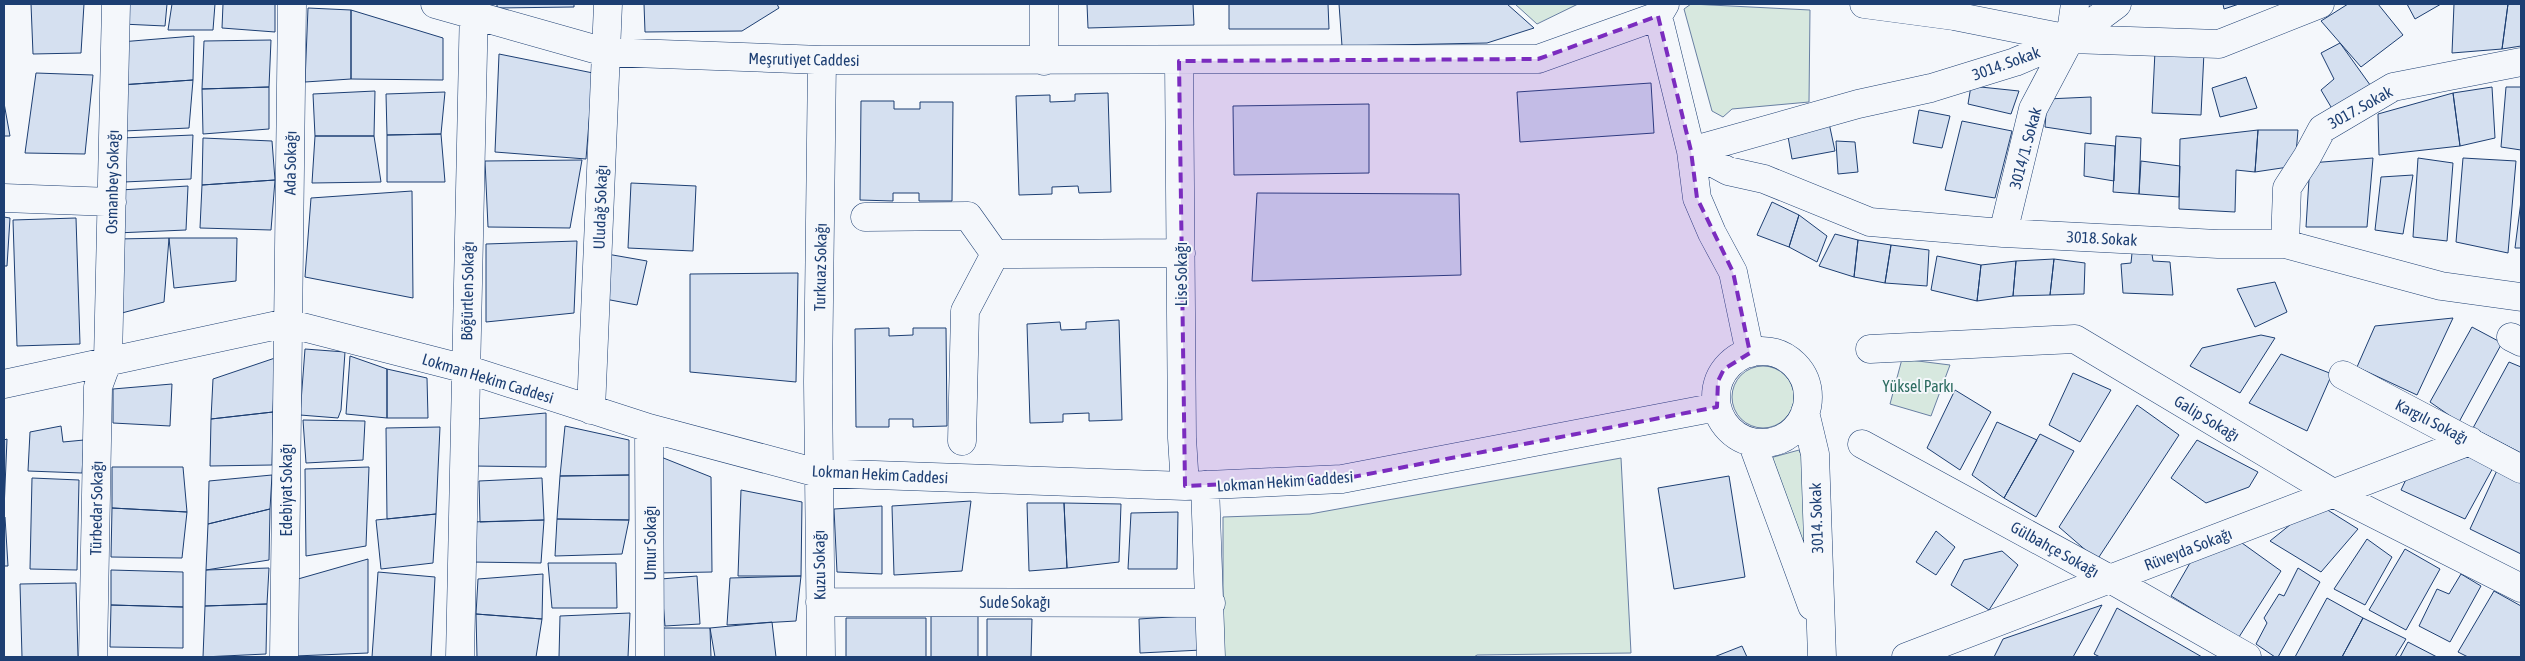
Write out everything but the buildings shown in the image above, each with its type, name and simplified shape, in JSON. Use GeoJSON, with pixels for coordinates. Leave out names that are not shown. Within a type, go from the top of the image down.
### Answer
{"type":"FeatureCollection","features":[{"type":"Feature","properties":{"kind":"street","name":"Osmanbey Sokağı"},"geometry":{"type":"LineString","coordinates":[[108,360],[116,4]]}},
{"type":"Feature","properties":{"kind":"street","name":"Ada Sokağı"},"geometry":{"type":"LineString","coordinates":[[287,323],[292,4]]}},
{"type":"Feature","properties":{"kind":"street","name":"Meşrutiyet Caddesi"},"geometry":{"type":"LineString","coordinates":[[435,4],[474,9],[605,52],[822,60],[1538,60],[1662,10]]}},
{"type":"Feature","properties":{"kind":"street","name":"Uludağ Sokağı"},"geometry":{"type":"LineString","coordinates":[[591,410],[608,4]]}},
{"type":"Feature","properties":{"kind":"street"},"geometry":{"type":"LineString","coordinates":[[1044,4],[1044,61]]}},
{"type":"Feature","properties":{"kind":"street"},"geometry":{"type":"LineString","coordinates":[[1864,4],[1954,16],[2070,39],[2117,4]]}},
{"type":"Feature","properties":{"kind":"street"},"geometry":{"type":"LineString","coordinates":[[2070,39],[2075,4]]}},
{"type":"Feature","properties":{"kind":"street","name":"3014. Sokak"},"geometry":{"type":"LineString","coordinates":[[1691,151],[1858,104],[1931,88],[2016,62],[2070,39],[2219,44],[2320,4]]}},
{"type":"Feature","properties":{"kind":"street","name":"Böğürtlen Sokağı"},"geometry":{"type":"LineString","coordinates":[[460,657],[474,9]]}},
{"type":"Feature","properties":{"kind":"street"},"geometry":{"type":"LineString","coordinates":[[1662,10],[1691,151],[1698,198],[1712,233],[1733,272],[1750,353]]}},
{"type":"Feature","properties":{"kind":"street","name":"3014/1. Sokak"},"geometry":{"type":"LineString","coordinates":[[2003,233],[2033,109],[2070,39]]}},
{"type":"Feature","properties":{"kind":"street","name":"Turkuaz Sokağı"},"geometry":{"type":"LineString","coordinates":[[818,473],[822,60]]}},
{"type":"Feature","properties":{"kind":"street","name":"Lise Sokağı"},"geometry":{"type":"LineString","coordinates":[[1179,61],[1182,438],[1195,486]]}},
{"type":"Feature","properties":{"kind":"street","name":"3017. Sokak"},"geometry":{"type":"LineString","coordinates":[[2284,244],[2287,188],[2308,157],[2322,129],[2393,87],[2521,62]]}},
{"type":"Feature","properties":{"kind":"street","name":"3018. Sokak"},"geometry":{"type":"LineString","coordinates":[[1691,151],[1728,170],[1764,179],[1870,222],[2003,233],[2218,244],[2284,244],[2441,286],[2521,297]]}},
{"type":"Feature","properties":{"kind":"street"},"geometry":{"type":"LineString","coordinates":[[4,198],[112,202]]}},
{"type":"Feature","properties":{"kind":"street"},"geometry":{"type":"LineString","coordinates":[[865,216],[968,216],[994,254]]}},
{"type":"Feature","properties":{"kind":"street"},"geometry":{"type":"LineString","coordinates":[[994,254],[1181,253]]}},
{"type":"Feature","properties":{"kind":"street"},"geometry":{"type":"LineString","coordinates":[[962,441],[965,311],[994,254]]}},
{"type":"Feature","properties":{"kind":"street","name":"Lokman Hekim Caddesi"},"geometry":{"type":"LineString","coordinates":[[4,384],[108,360],[287,323],[466,369],[649,428],[818,473],[1195,486],[1342,480],[1716,407]]}},
{"type":"Feature","properties":{"kind":"street","name":"Edebiyat Sokağı"},"geometry":{"type":"LineString","coordinates":[[284,657],[287,323]]}},
{"type":"Feature","properties":{"kind":"street","name":"Galip Sokağı"},"geometry":{"type":"LineString","coordinates":[[1870,349],[2075,340],[2333,493],[2521,588]]}},
{"type":"Feature","properties":{"kind":"street"},"geometry":{"type":"LineString","coordinates":[[1771,351],[1794,364],[1806,386],[1808,399],[1805,412],[1799,424],[1790,433],[1772,441],[1752,442],[1729,430],[1721,419],[1716,407],[1718,381],[1724,369],[1734,360],[1750,353],[1771,351]]}},
{"type":"Feature","properties":{"kind":"street","name":"Türbedar Sokağı"},"geometry":{"type":"LineString","coordinates":[[93,657],[98,387],[108,360]]}},
{"type":"Feature","properties":{"kind":"street","name":"Kargılı Sokağı"},"geometry":{"type":"LineString","coordinates":[[2343,375],[2521,469]]}},
{"type":"Feature","properties":{"kind":"street","name":"3014. Sokak"},"geometry":{"type":"LineString","coordinates":[[1805,412],[1815,454],[1819,626],[1822,657]]}},
{"type":"Feature","properties":{"kind":"street","name":"Umur Sokağı"},"geometry":{"type":"LineString","coordinates":[[649,428],[650,657]]}},
{"type":"Feature","properties":{"kind":"street","name":"Rüveyda Sokağı"},"geometry":{"type":"LineString","coordinates":[[1926,654],[2110,579],[2470,441]]}},
{"type":"Feature","properties":{"kind":"street","name":"3014. Sokak"},"geometry":{"type":"LineString","coordinates":[[1752,442],[1819,626]]}},
{"type":"Feature","properties":{"kind":"street","name":"Gülbahçe Sokağı"},"geometry":{"type":"LineString","coordinates":[[1862,444],[2110,579],[2246,657]]}},
{"type":"Feature","properties":{"kind":"street","name":"Kuzu Sokağı"},"geometry":{"type":"LineString","coordinates":[[818,473],[821,657]]}},
{"type":"Feature","properties":{"kind":"street"},"geometry":{"type":"LineString","coordinates":[[1195,486],[1211,603],[1211,657]]}},
{"type":"Feature","properties":{"kind":"street","name":"Sude Sokağı"},"geometry":{"type":"LineString","coordinates":[[820,602],[1211,603]]}},
{"type":"Feature","properties":{"kind":"highlighted area"},"geometry":{"type":"Polygon","coordinates":[[[1658,16],[1691,151],[1697,198],[1733,272],[1750,353],[1724,369],[1718,381],[1717,407],[1342,479],[1185,486],[1179,61],[1538,59],[1658,16]]]}},
{"type":"Feature","properties":{"kind":"green space"},"geometry":{"type":"Polygon","coordinates":[[[1515,4],[1578,4],[1537,24],[1515,4]]]}},
{"type":"Feature","properties":{"kind":"green space"},"geometry":{"type":"Polygon","coordinates":[[[1691,4],[1810,10],[1809,102],[1732,109],[1723,117],[1712,111],[1684,9],[1691,4]]]}},
{"type":"Feature","properties":{"kind":"green space","name":"Yüksel Parkı"},"geometry":{"type":"Polygon","coordinates":[[[1902,359],[1950,365],[1931,416],[1890,404],[1902,359]]]}},
{"type":"Feature","properties":{"kind":"green space"},"geometry":{"type":"Polygon","coordinates":[[[1757,366],[1769,366],[1785,375],[1792,385],[1794,397],[1792,409],[1785,419],[1769,428],[1757,428],[1746,423],[1737,414],[1732,403],[1732,391],[1737,380],[1746,371],[1757,366]]]}},
{"type":"Feature","properties":{"kind":"green space"},"geometry":{"type":"Polygon","coordinates":[[[1799,450],[1805,465],[1809,564],[1770,458],[1799,450]]]}},
{"type":"Feature","properties":{"kind":"green space"},"geometry":{"type":"Polygon","coordinates":[[[1621,458],[1631,653],[1477,655],[1474,657],[1223,657],[1223,517],[1310,514],[1621,458]]]}}]}
